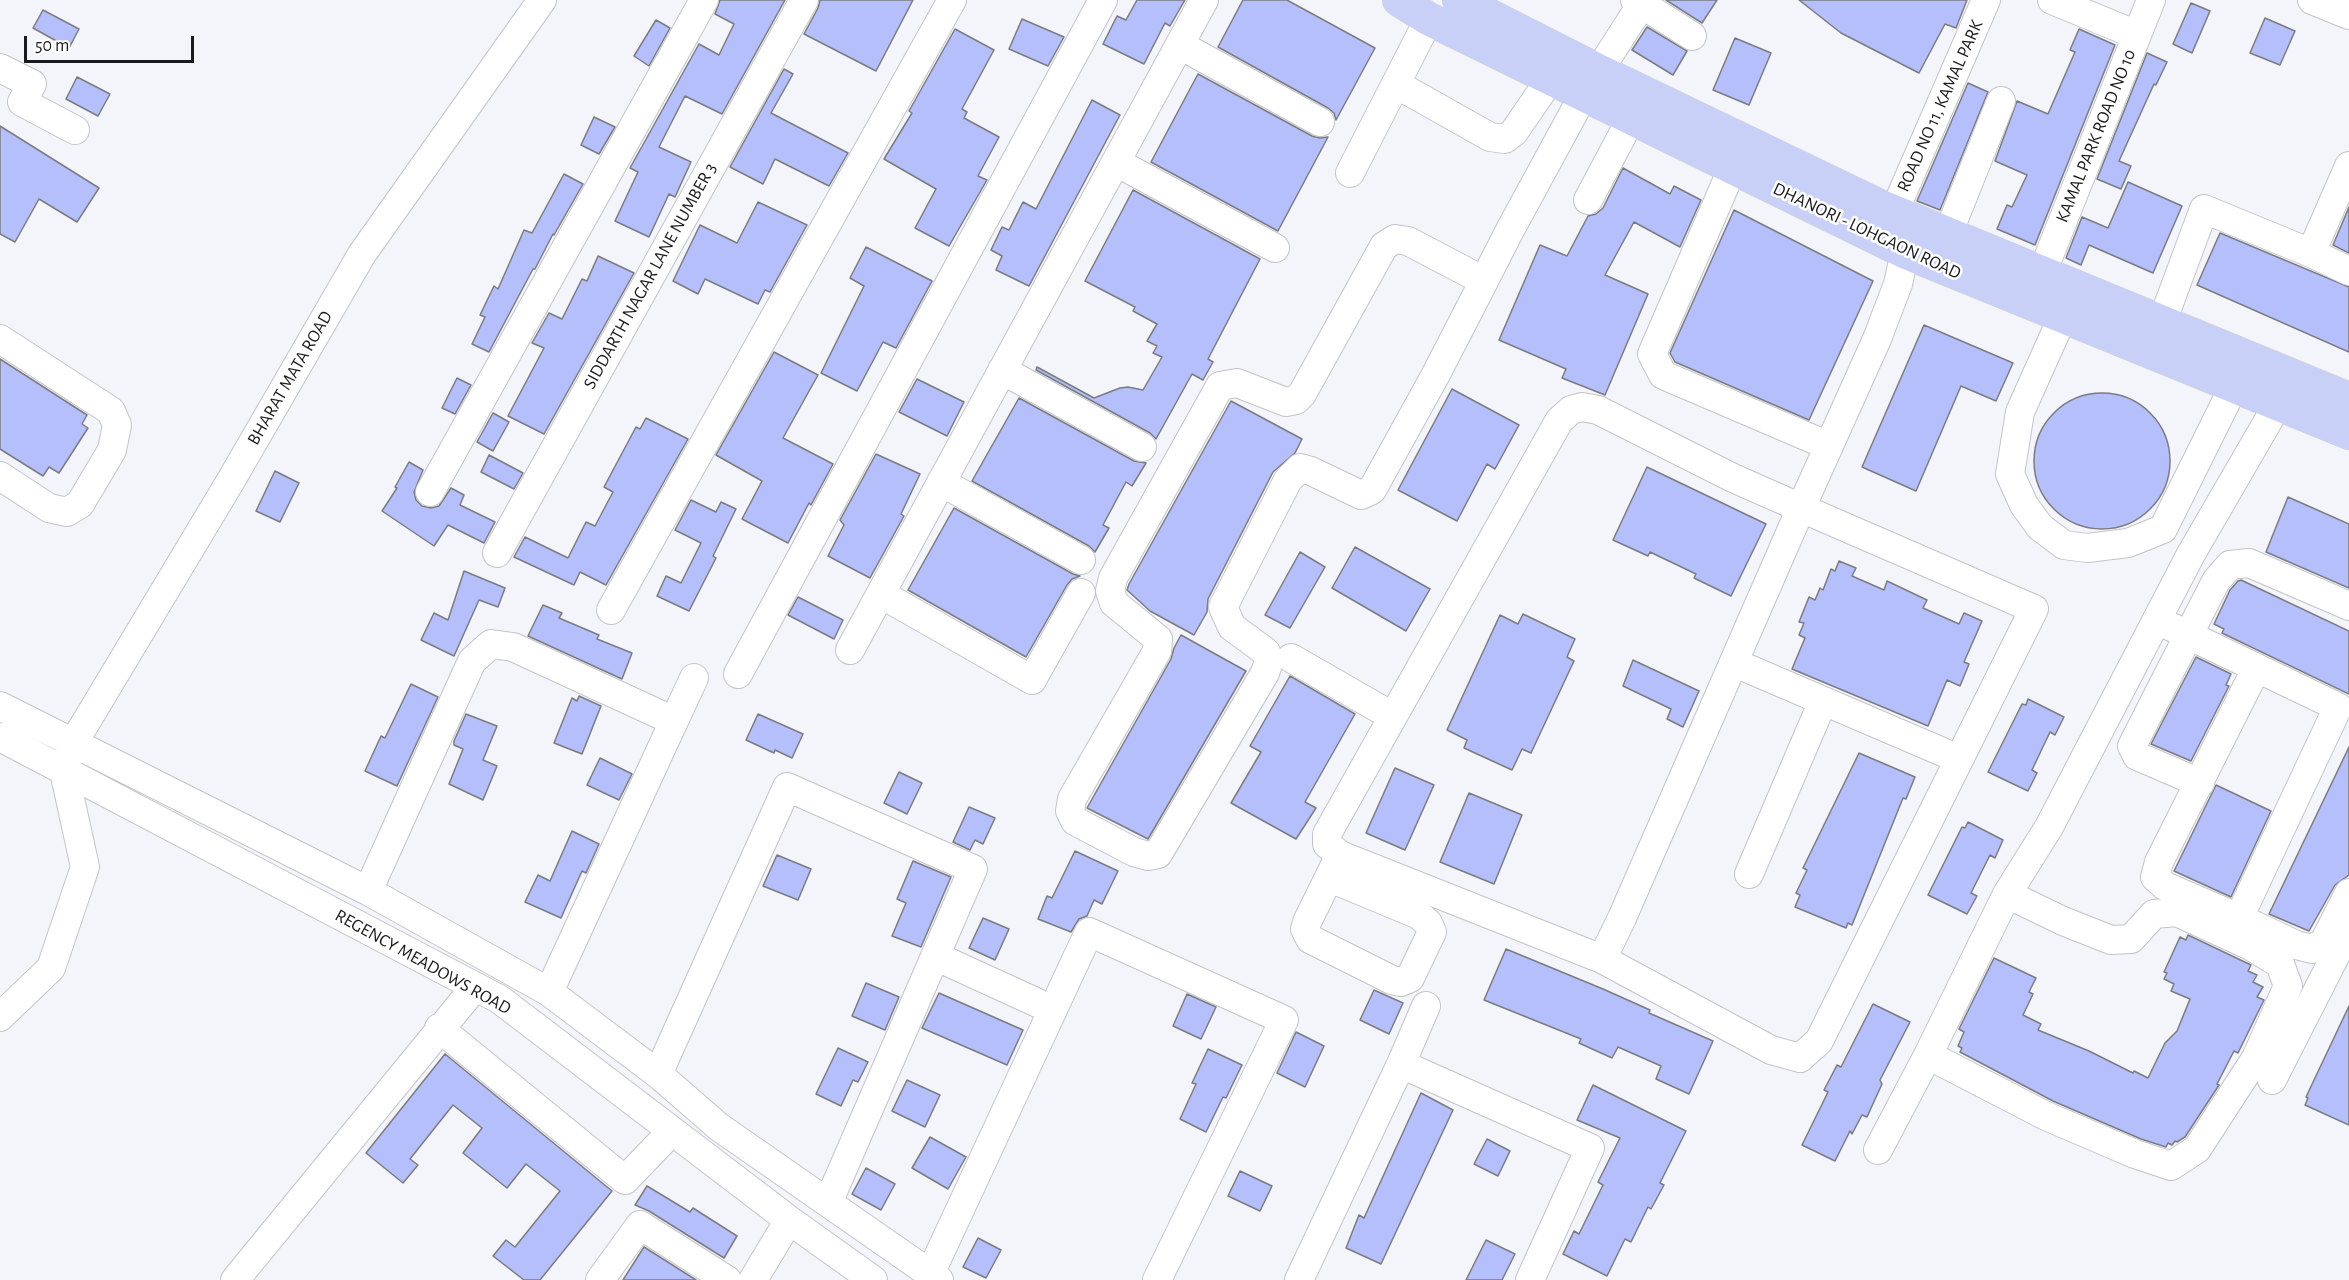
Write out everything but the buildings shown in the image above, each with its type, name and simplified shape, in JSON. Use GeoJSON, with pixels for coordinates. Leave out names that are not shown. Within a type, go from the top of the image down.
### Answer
{"type":"FeatureCollection","features":[{"type":"Feature","properties":{"kind":"main road","name":"DHANORI - LOHGAON ROAD"},"geometry":{"type":"LineString","coordinates":[[1399,0],[1429,19],[1551,78],[1592,82],[1894,212],[2162,322],[2283,389],[2349,432]]}},
{"type":"Feature","properties":{"kind":"main road","name":"DHANORI - LOHGAON ROAD"},"geometry":{"type":"LineString","coordinates":[[1476,4],[1592,82],[1632,117],[1905,252],[2234,386],[2347,392]]}},
{"type":"Feature","properties":{"kind":"street","name":"BHARAT MATA ROAD"},"geometry":{"type":"LineString","coordinates":[[64,771],[74,742],[230,482],[362,254],[542,0]]}},
{"type":"Feature","properties":{"kind":"street"},"geometry":{"type":"LineString","coordinates":[[430,492],[704,0]]}},
{"type":"Feature","properties":{"kind":"street","name":"SIDDARTH NAGAR LANE NUMBER 3"},"geometry":{"type":"LineString","coordinates":[[497,553],[804,0]]}},
{"type":"Feature","properties":{"kind":"street"},"geometry":{"type":"LineString","coordinates":[[611,610],[951,0]]}},
{"type":"Feature","properties":{"kind":"street"},"geometry":{"type":"LineString","coordinates":[[738,674],[1103,0]]}},
{"type":"Feature","properties":{"kind":"street"},"geometry":{"type":"LineString","coordinates":[[850,650],[1204,0]]}},
{"type":"Feature","properties":{"kind":"street","name":"ROAD NO 11, KAMAL PARK"},"geometry":{"type":"LineString","coordinates":[[1894,212],[1986,0]]}},
{"type":"Feature","properties":{"kind":"street"},"geometry":{"type":"LineString","coordinates":[[2052,0],[2137,35]]}},
{"type":"Feature","properties":{"kind":"street","name":"KAMAL PARK ROAD NO 10"},"geometry":{"type":"LineString","coordinates":[[2042,273],[2151,0]]}},
{"type":"Feature","properties":{"kind":"street"},"geometry":{"type":"LineString","coordinates":[[2312,0],[2349,15]]}},
{"type":"Feature","properties":{"kind":"street"},"geometry":{"type":"LineString","coordinates":[[1484,281],[1408,241],[1395,239],[1384,246],[1296,400],[1286,402],[1237,383],[1220,386],[1113,578],[1110,591],[1114,603],[1158,639],[1157,651],[1072,798],[1070,811],[1075,821],[1134,852],[1148,856],[1158,854],[1265,673],[1269,661],[1266,652],[1232,627],[1223,607],[1288,480],[1300,468],[1361,495],[1372,490],[1592,82],[1638,2],[1692,36]]}},
{"type":"Feature","properties":{"kind":"street"},"geometry":{"type":"LineString","coordinates":[[1350,173],[1429,19]]}},
{"type":"Feature","properties":{"kind":"street"},"geometry":{"type":"LineString","coordinates":[[1180,45],[1320,122]]}},
{"type":"Feature","properties":{"kind":"street"},"geometry":{"type":"LineString","coordinates":[[0,68],[33,84],[22,102],[75,130]]}},
{"type":"Feature","properties":{"kind":"street"},"geometry":{"type":"LineString","coordinates":[[1396,84],[1490,136],[1505,139],[1514,132],[1551,78]]}},
{"type":"Feature","properties":{"kind":"street"},"geometry":{"type":"LineString","coordinates":[[1948,234],[2001,101]]}},
{"type":"Feature","properties":{"kind":"street"},"geometry":{"type":"LineString","coordinates":[[1588,200],[1632,117]]}},
{"type":"Feature","properties":{"kind":"street"},"geometry":{"type":"LineString","coordinates":[[1116,162],[1275,248]]}},
{"type":"Feature","properties":{"kind":"street"},"geometry":{"type":"LineString","coordinates":[[2311,254],[2349,166]]}},
{"type":"Feature","properties":{"kind":"street"},"geometry":{"type":"LineString","coordinates":[[1733,167],[1652,354],[1664,375],[1829,446]]}},
{"type":"Feature","properties":{"kind":"street"},"geometry":{"type":"LineString","coordinates":[[2162,322],[2205,209],[2349,271]]}},
{"type":"Feature","properties":{"kind":"street"},"geometry":{"type":"LineString","coordinates":[[1602,959],[1877,339],[1898,284],[1905,252],[1894,212]]}},
{"type":"Feature","properties":{"kind":"street"},"geometry":{"type":"LineString","coordinates":[[2063,316],[2020,412],[2010,474],[2024,505],[2040,527],[2064,545],[2087,548],[2128,543],[2163,529],[2234,386]]}},
{"type":"Feature","properties":{"kind":"street"},"geometry":{"type":"LineString","coordinates":[[0,339],[111,411],[117,425],[112,450],[80,504],[67,512],[49,508],[0,476]]}},
{"type":"Feature","properties":{"kind":"street"},"geometry":{"type":"LineString","coordinates":[[1002,370],[1142,447]]}},
{"type":"Feature","properties":{"kind":"street"},"geometry":{"type":"LineString","coordinates":[[1878,1150],[1928,1055],[2007,894],[2049,827],[2206,526],[2283,389]]}},
{"type":"Feature","properties":{"kind":"street"},"geometry":{"type":"LineString","coordinates":[[1582,407],[1598,410],[1733,478],[1801,508],[2034,609],[1819,1041],[1800,1058],[1772,1050],[1602,959],[1335,866],[1327,844],[1327,834],[1559,421],[1571,410],[1582,407]]}},
{"type":"Feature","properties":{"kind":"street"},"geometry":{"type":"LineString","coordinates":[[941,482],[1082,560]]}},
{"type":"Feature","properties":{"kind":"street"},"geometry":{"type":"LineString","coordinates":[[2200,783],[2137,756],[2132,746],[2216,581],[2230,565],[2249,563],[2349,606]]}},
{"type":"Feature","properties":{"kind":"street"},"geometry":{"type":"LineString","coordinates":[[880,594],[1032,680],[1081,593]]}},
{"type":"Feature","properties":{"kind":"street"},"geometry":{"type":"LineString","coordinates":[[2157,620],[2344,709],[2239,918]]}},
{"type":"Feature","properties":{"kind":"street"},"geometry":{"type":"LineString","coordinates":[[368,891],[472,661],[492,644],[513,647],[674,721]]}},
{"type":"Feature","properties":{"kind":"street"},"geometry":{"type":"LineString","coordinates":[[1291,658],[1392,716]]}},
{"type":"Feature","properties":{"kind":"street"},"geometry":{"type":"LineString","coordinates":[[1734,663],[1959,759]]}},
{"type":"Feature","properties":{"kind":"street"},"geometry":{"type":"LineString","coordinates":[[2256,669],[2159,862],[2155,877],[2165,886],[2296,945],[2312,949],[2324,942],[2349,893]]}},
{"type":"Feature","properties":{"kind":"street"},"geometry":{"type":"LineString","coordinates":[[549,992],[694,678]]}},
{"type":"Feature","properties":{"kind":"street"},"geometry":{"type":"LineString","coordinates":[[1749,874],[1822,701]]}},
{"type":"Feature","properties":{"kind":"street"},"geometry":{"type":"LineString","coordinates":[[0,706],[368,891],[549,992],[658,1074],[720,1127],[935,1277],[1089,932],[1284,1020],[1157,1280]]}},
{"type":"Feature","properties":{"kind":"street","name":"REGENCY MEADOWS ROAD"},"geometry":{"type":"LineString","coordinates":[[0,737],[499,999],[789,1220],[873,1280]]}},
{"type":"Feature","properties":{"kind":"street"},"geometry":{"type":"LineString","coordinates":[[0,1017],[51,968],[85,867],[64,771]]}},
{"type":"Feature","properties":{"kind":"street"},"geometry":{"type":"LineString","coordinates":[[658,1074],[787,787],[973,869],[828,1203]]}},
{"type":"Feature","properties":{"kind":"street"},"geometry":{"type":"LineString","coordinates":[[1928,1055],[2046,1116],[2171,1167],[2197,1149],[2256,1058],[2288,986],[2280,964],[2251,946],[2176,912],[2154,914],[2131,939],[2111,939],[2063,921],[2007,894]]}},
{"type":"Feature","properties":{"kind":"street"},"geometry":{"type":"LineString","coordinates":[[2272,1080],[2349,929]]}},
{"type":"Feature","properties":{"kind":"street"},"geometry":{"type":"LineString","coordinates":[[935,956],[1053,1010]]}},
{"type":"Feature","properties":{"kind":"street"},"geometry":{"type":"LineString","coordinates":[[235,1280],[439,1028],[475,987]]}},
{"type":"Feature","properties":{"kind":"street"},"geometry":{"type":"LineString","coordinates":[[1299,1280],[1426,1006]]}},
{"type":"Feature","properties":{"kind":"street"},"geometry":{"type":"LineString","coordinates":[[439,1028],[626,1180],[672,1131]]}},
{"type":"Feature","properties":{"kind":"street"},"geometry":{"type":"LineString","coordinates":[[1401,1064],[1590,1148],[1530,1280]]}},
{"type":"Feature","properties":{"kind":"street"},"geometry":{"type":"LineString","coordinates":[[753,1280],[789,1220]]}},
{"type":"Feature","properties":{"kind":"street"},"geometry":{"type":"LineString","coordinates":[[600,1280],[640,1225],[727,1280]]}}]}
